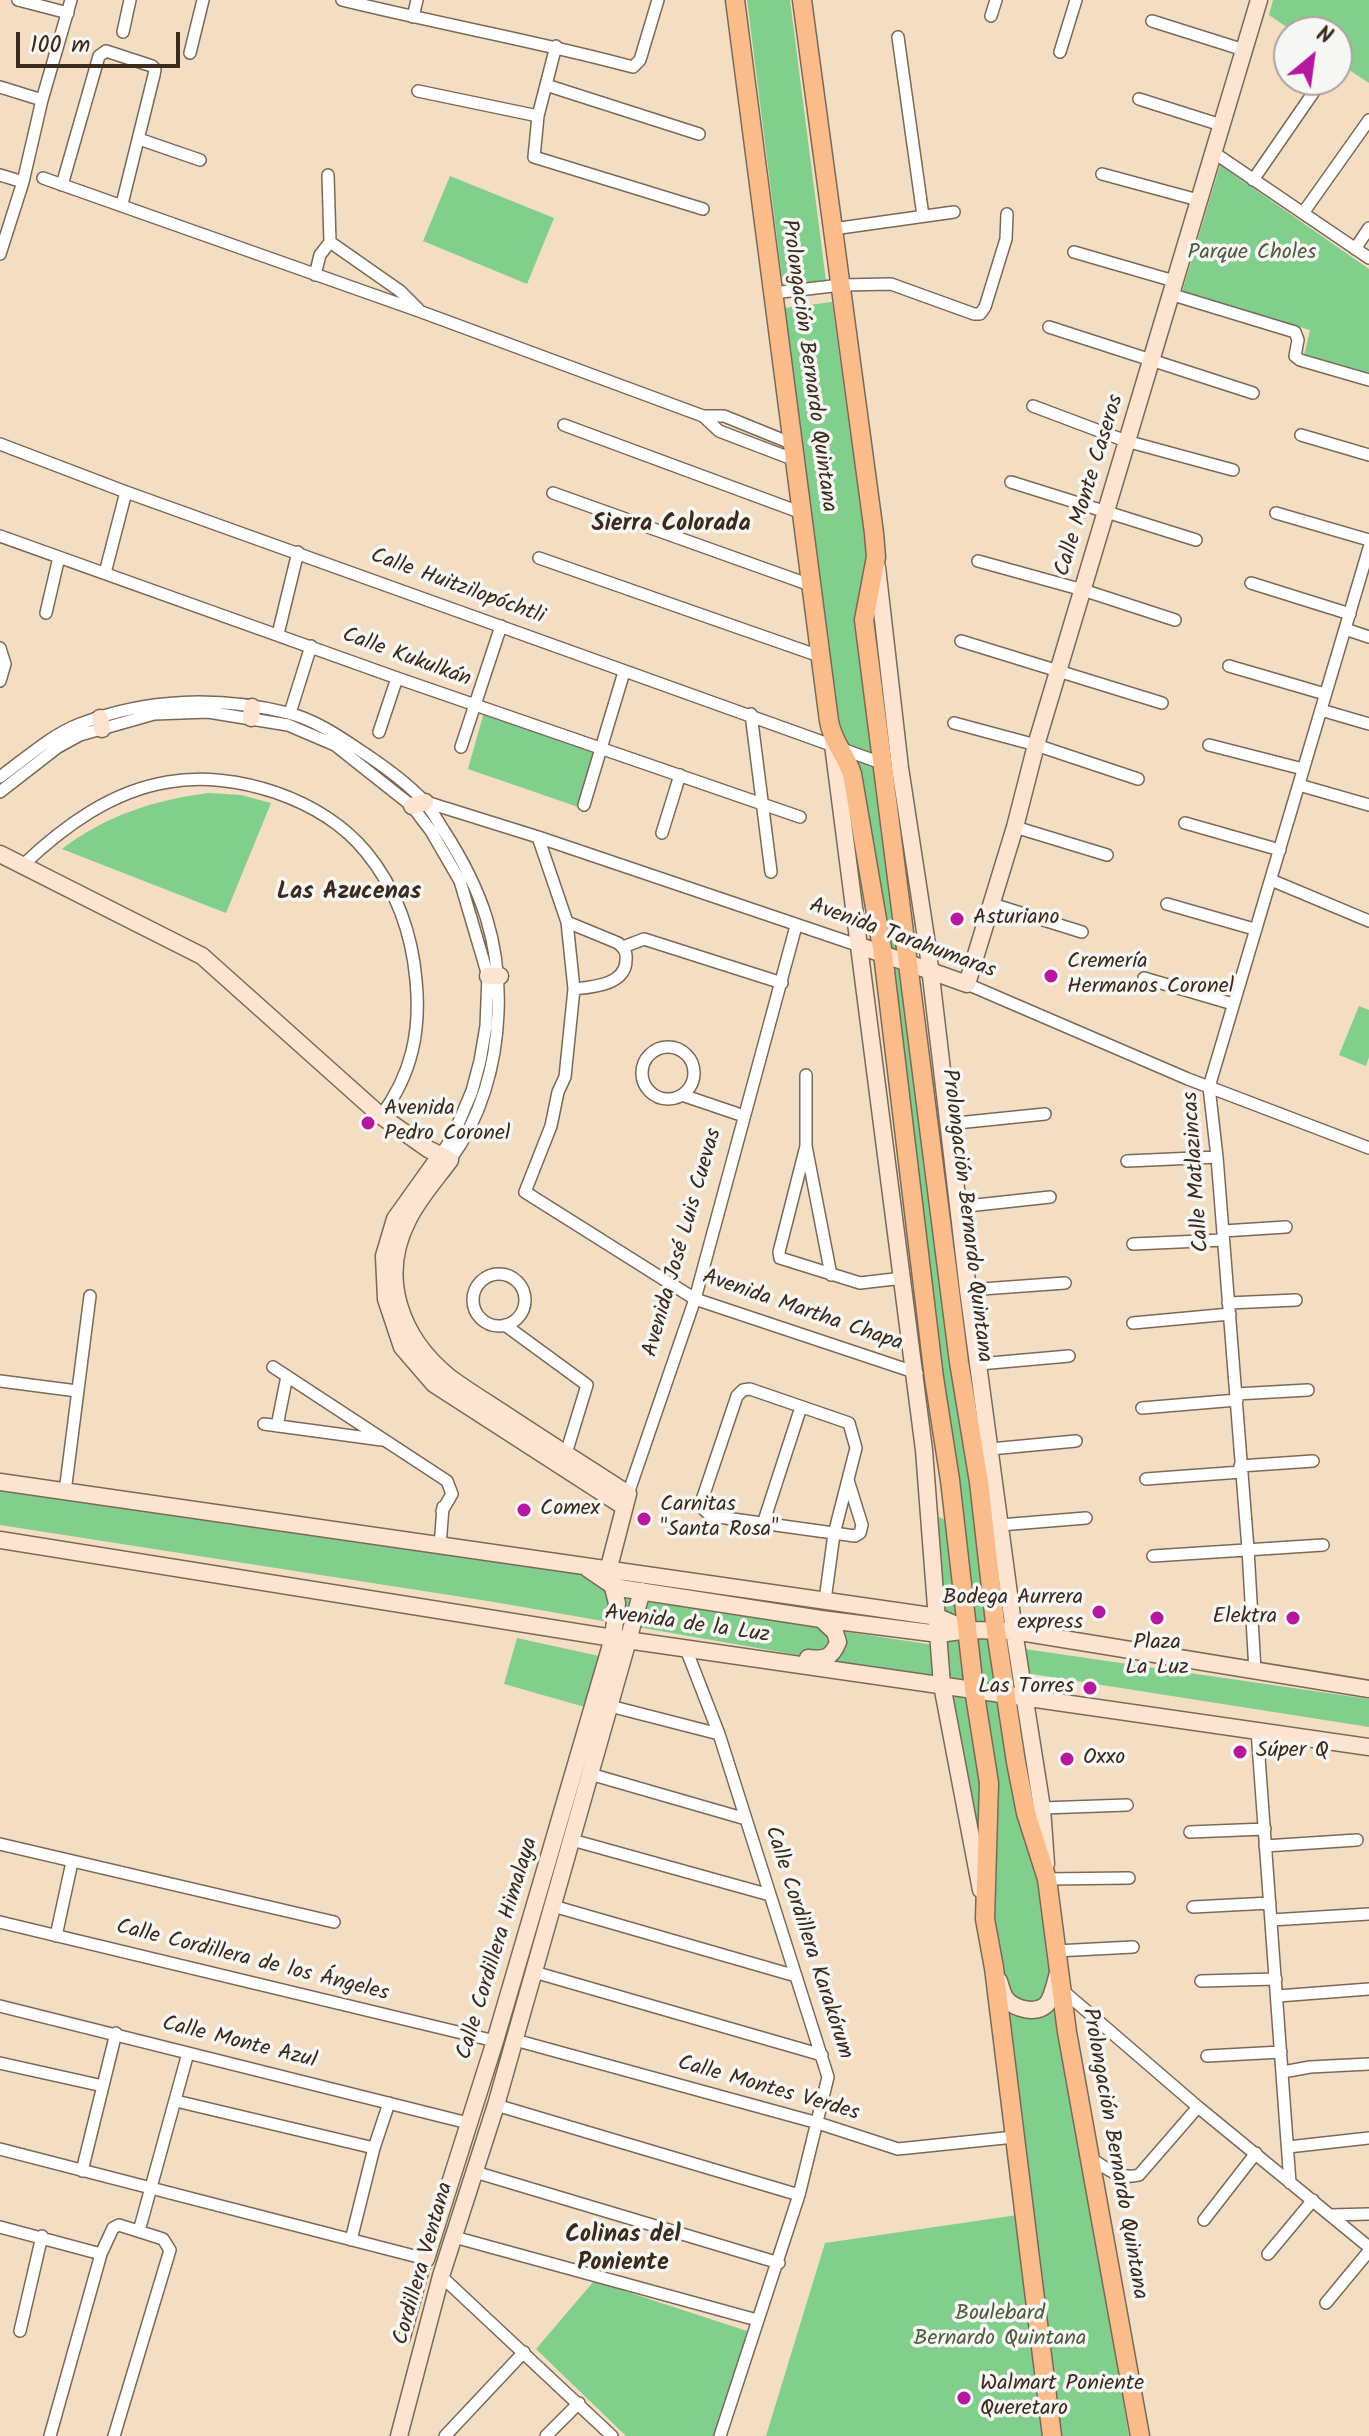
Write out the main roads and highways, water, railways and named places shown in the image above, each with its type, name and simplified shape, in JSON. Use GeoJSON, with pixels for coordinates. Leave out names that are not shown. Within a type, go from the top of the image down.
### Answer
{"type":"FeatureCollection","features":[{"type":"Feature","properties":{"kind":"main road","name":"Prolongación Bernardo Quintana"},"geometry":{"type":"LineString","coordinates":[[735,0],[835,744],[852,774],[883,954],[934,1378],[989,1783],[985,1919],[994,1968],[1052,2436]]}},
{"type":"Feature","properties":{"kind":"main road","name":"Prolongación Bernardo Quintana"},"geometry":{"type":"LineString","coordinates":[[802,0],[876,557],[864,620],[959,1362],[1015,1694],[1026,1813],[1047,1879],[1059,1981],[1140,2436]]}},
{"type":"Feature","properties":{"kind":"place","name":"Asturiano"},"geometry":{"type":"Point","coordinates":[957,919]}},
{"type":"Feature","properties":{"kind":"place","name":"Cremería Hermanos Coronel"},"geometry":{"type":"Point","coordinates":[1051,976]}},
{"type":"Feature","properties":{"kind":"place","name":"Avenida Pedro Coronel"},"geometry":{"type":"Point","coordinates":[368,1123]}},
{"type":"Feature","properties":{"kind":"place","name":"Comex"},"geometry":{"type":"Point","coordinates":[524,1510]}},
{"type":"Feature","properties":{"kind":"place","name":"Carnitas \"Santa Rosa\""},"geometry":{"type":"Point","coordinates":[644,1519]}},
{"type":"Feature","properties":{"kind":"place","name":"Bodega Aurrera express"},"geometry":{"type":"Point","coordinates":[1099,1612]}},
{"type":"Feature","properties":{"kind":"place","name":"Plaza La Luz"},"geometry":{"type":"Point","coordinates":[1157,1618]}},
{"type":"Feature","properties":{"kind":"place","name":"Elektra"},"geometry":{"type":"Point","coordinates":[1293,1618]}},
{"type":"Feature","properties":{"kind":"place","name":"Las Torres"},"geometry":{"type":"Point","coordinates":[1090,1688]}},
{"type":"Feature","properties":{"kind":"place","name":"Súper Q"},"geometry":{"type":"Point","coordinates":[1240,1752]}},
{"type":"Feature","properties":{"kind":"place","name":"Oxxo"},"geometry":{"type":"Point","coordinates":[1067,1759]}},
{"type":"Feature","properties":{"kind":"place","name":"Walmart Poniente Queretaro"},"geometry":{"type":"Point","coordinates":[964,2398]}},
{"type":"Feature","properties":{"kind":"district","name":"Sierra Colorada"},"geometry":{"type":"Point","coordinates":[671,526]}},
{"type":"Feature","properties":{"kind":"district","name":"Las Azucenas"},"geometry":{"type":"Point","coordinates":[349,894]}},
{"type":"Feature","properties":{"kind":"district","name":"Colinas del Poniente"},"geometry":{"type":"Point","coordinates":[623,2251]}},
{"type":"Feature","properties":{"kind":"park label","name":"Parque Choles"},"geometry":{"type":"Point","coordinates":[1252,254]}},
{"type":"Feature","properties":{"kind":"park label","name":"Boulebard Bernardo Quintana"},"geometry":{"type":"Point","coordinates":[1000,2328]}}]}
